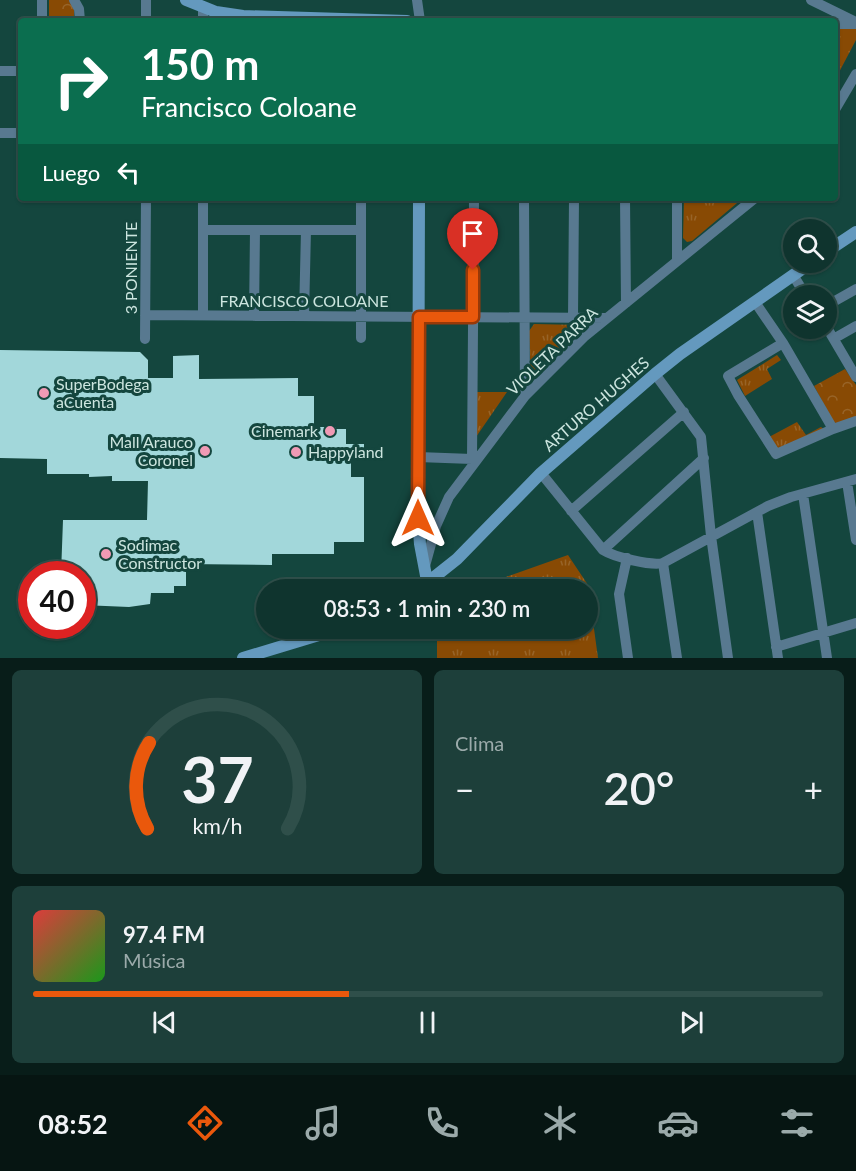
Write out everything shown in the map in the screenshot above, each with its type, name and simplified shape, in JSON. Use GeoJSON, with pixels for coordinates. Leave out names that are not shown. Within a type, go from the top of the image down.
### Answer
{"type":"FeatureCollection","features":[{"type":"Feature","properties":{"kind":"street"},"geometry":{"type":"LineString","coordinates":[[42,0],[42,18]]}},
{"type":"Feature","properties":{"kind":"street"},"geometry":{"type":"LineString","coordinates":[[74,0],[79,9],[80,18]]}},
{"type":"Feature","properties":{"kind":"street"},"geometry":{"type":"LineString","coordinates":[[146,0],[146,18]]}},
{"type":"Feature","properties":{"kind":"street"},"geometry":{"type":"LineString","coordinates":[[186,0],[203,15],[229,14],[251,18]]}},
{"type":"Feature","properties":{"kind":"street"},"geometry":{"type":"LineString","coordinates":[[417,0],[420,18]]}},
{"type":"Feature","properties":{"kind":"street"},"geometry":{"type":"LineString","coordinates":[[811,0],[856,23]]}},
{"type":"Feature","properties":{"kind":"street"},"geometry":{"type":"LineString","coordinates":[[838,24],[856,23]]}},
{"type":"Feature","properties":{"kind":"street"},"geometry":{"type":"LineString","coordinates":[[0,71],[18,71]]}},
{"type":"Feature","properties":{"kind":"street"},"geometry":{"type":"LineString","coordinates":[[838,105],[856,75]]}},
{"type":"Feature","properties":{"kind":"street"},"geometry":{"type":"LineString","coordinates":[[0,133],[18,133]]}},
{"type":"Feature","properties":{"kind":"street","name":"3 PONIENTE"},"geometry":{"type":"LineString","coordinates":[[145,339],[146,201]]}},
{"type":"Feature","properties":{"kind":"street"},"geometry":{"type":"LineString","coordinates":[[203,201],[203,315]]}},
{"type":"Feature","properties":{"kind":"street"},"geometry":{"type":"LineString","coordinates":[[361,201],[361,338]]}},
{"type":"Feature","properties":{"kind":"street"},"geometry":{"type":"LineString","coordinates":[[419,201],[418,457],[419,531],[425,567],[424,579]]}},
{"type":"Feature","properties":{"kind":"street"},"geometry":{"type":"LineString","coordinates":[[418,457],[473,460],[474,201]]}},
{"type":"Feature","properties":{"kind":"street"},"geometry":{"type":"LineString","coordinates":[[524,201],[525,396]]}},
{"type":"Feature","properties":{"kind":"street"},"geometry":{"type":"LineString","coordinates":[[573,318],[574,201]]}},
{"type":"Feature","properties":{"kind":"street"},"geometry":{"type":"LineString","coordinates":[[625,201],[626,303]]}},
{"type":"Feature","properties":{"kind":"street"},"geometry":{"type":"LineString","coordinates":[[677,201],[677,261]]}},
{"type":"Feature","properties":{"kind":"street","name":"VIOLETA PARRA"},"geometry":{"type":"LineString","coordinates":[[425,567],[443,508],[473,460],[525,396],[569,350],[606,318],[751,201]]}},
{"type":"Feature","properties":{"kind":"street"},"geometry":{"type":"LineString","coordinates":[[203,230],[361,230]]}},
{"type":"Feature","properties":{"kind":"street"},"geometry":{"type":"LineString","coordinates":[[254,316],[255,230]]}},
{"type":"Feature","properties":{"kind":"street"},"geometry":{"type":"LineString","coordinates":[[304,316],[306,230]]}},
{"type":"Feature","properties":{"kind":"street"},"geometry":{"type":"LineString","coordinates":[[837,245],[856,232]]}},
{"type":"Feature","properties":{"kind":"street","name":"ARTURO HUGHES"},"geometry":{"type":"LineString","coordinates":[[431,579],[457,559],[541,473],[655,374],[796,273]]}},
{"type":"Feature","properties":{"kind":"street"},"geometry":{"type":"LineString","coordinates":[[793,275],[799,285]]}},
{"type":"Feature","properties":{"kind":"street"},"geometry":{"type":"LineString","coordinates":[[837,300],[856,289]]}},
{"type":"Feature","properties":{"kind":"street"},"geometry":{"type":"LineString","coordinates":[[755,302],[783,343],[834,429]]}},
{"type":"Feature","properties":{"kind":"street","name":"FRANCISCO COLOANE"},"geometry":{"type":"LineString","coordinates":[[146,315],[606,318]]}},
{"type":"Feature","properties":{"kind":"street"},"geometry":{"type":"LineString","coordinates":[[837,337],[856,326]]}},
{"type":"Feature","properties":{"kind":"street"},"geometry":{"type":"LineString","coordinates":[[836,339],[856,377]]}},
{"type":"Feature","properties":{"kind":"street"},"geometry":{"type":"LineString","coordinates":[[783,343],[728,376],[776,454],[856,421]]}},
{"type":"Feature","properties":{"kind":"street"},"geometry":{"type":"LineString","coordinates":[[655,374],[701,436],[711,536],[728,658]]}},
{"type":"Feature","properties":{"kind":"street"},"geometry":{"type":"LineString","coordinates":[[571,511],[684,412]]}},
{"type":"Feature","properties":{"kind":"street"},"geometry":{"type":"LineString","coordinates":[[603,550],[704,458]]}},
{"type":"Feature","properties":{"kind":"street"},"geometry":{"type":"LineString","coordinates":[[541,473],[603,550],[653,564],[663,563],[757,512],[803,494],[852,480],[856,540]]}},
{"type":"Feature","properties":{"kind":"street"},"geometry":{"type":"LineString","coordinates":[[803,494],[827,658]]}},
{"type":"Feature","properties":{"kind":"street"},"geometry":{"type":"LineString","coordinates":[[757,512],[777,652],[823,633],[856,623]]}},
{"type":"Feature","properties":{"kind":"street"},"geometry":{"type":"LineString","coordinates":[[627,558],[620,594],[628,658]]}},
{"type":"Feature","properties":{"kind":"street"},"geometry":{"type":"LineString","coordinates":[[663,563],[677,658]]}},
{"type":"Feature","properties":{"kind":"street"},"geometry":{"type":"LineString","coordinates":[[243,658],[306,639]]}},
{"type":"Feature","properties":{"kind":"green space"},"geometry":{"type":"Polygon","coordinates":[[[49,0],[70,0],[74,7],[74,18],[49,18],[49,0]]]}},
{"type":"Feature","properties":{"kind":"green space"},"geometry":{"type":"Polygon","coordinates":[[[838,26],[856,29],[856,40],[838,74],[838,26]]]}},
{"type":"Feature","properties":{"kind":"green space"},"geometry":{"type":"Polygon","coordinates":[[[21,201],[135,201],[135,202],[21,201]]]}},
{"type":"Feature","properties":{"kind":"green space"},"geometry":{"type":"Polygon","coordinates":[[[684,201],[739,201],[692,241],[687,242],[683,238],[684,201]]]}},
{"type":"Feature","properties":{"kind":"green space"},"geometry":{"type":"Polygon","coordinates":[[[534,324],[580,325],[580,330],[531,378],[529,331],[534,324]]]}},
{"type":"Feature","properties":{"kind":"green space"},"geometry":{"type":"Polygon","coordinates":[[[777,355],[781,360],[767,369],[772,379],[745,396],[737,380],[777,355]]]}},
{"type":"Feature","properties":{"kind":"green space"},"geometry":{"type":"Polygon","coordinates":[[[845,369],[856,385],[856,420],[838,425],[833,421],[814,386],[845,369]]]}},
{"type":"Feature","properties":{"kind":"green space"},"geometry":{"type":"Polygon","coordinates":[[[477,392],[507,392],[476,437],[477,392]]]}},
{"type":"Feature","properties":{"kind":"green space"},"geometry":{"type":"Polygon","coordinates":[[[797,422],[806,435],[821,427],[829,433],[777,452],[769,437],[797,422]]]}},
{"type":"Feature","properties":{"kind":"green space"},"geometry":{"type":"Polygon","coordinates":[[[568,555],[584,579],[500,579],[568,555]]]}},
{"type":"Feature","properties":{"kind":"green space"},"geometry":{"type":"Polygon","coordinates":[[[437,639],[595,639],[598,658],[437,658],[437,639]]]}},
{"type":"Feature","properties":{"kind":"building"},"geometry":{"type":"Polygon","coordinates":[[[0,350],[140,352],[148,360],[148,378],[173,378],[173,356],[199,355],[199,379],[298,378],[298,396],[314,396],[314,427],[346,429],[346,444],[364,444],[364,458],[351,458],[351,477],[364,477],[364,542],[334,542],[334,554],[272,554],[272,565],[186,564],[186,586],[174,586],[174,593],[151,593],[150,604],[129,607],[96,606],[96,561],[61,561],[63,520],[147,520],[148,481],[112,481],[112,476],[89,477],[89,474],[47,474],[47,459],[0,458],[0,350]]]}},
{"type":"Feature","properties":{"kind":"place","name":"SuperBodega aCuenta"},"geometry":{"type":"Point","coordinates":[44,393]}},
{"type":"Feature","properties":{"kind":"place","name":"Cinemark"},"geometry":{"type":"Point","coordinates":[330,431]}},
{"type":"Feature","properties":{"kind":"place","name":"Mall Arauco Coronel"},"geometry":{"type":"Point","coordinates":[205,451]}},
{"type":"Feature","properties":{"kind":"place","name":"Happyland"},"geometry":{"type":"Point","coordinates":[296,452]}},
{"type":"Feature","properties":{"kind":"place","name":"Sodimac Constructor"},"geometry":{"type":"Point","coordinates":[106,554]}},
{"type":"Feature","properties":{"kind":"route"},"geometry":{"type":"LineString","coordinates":[[418,518],[419,317],[473,317],[473,270]]}}]}
